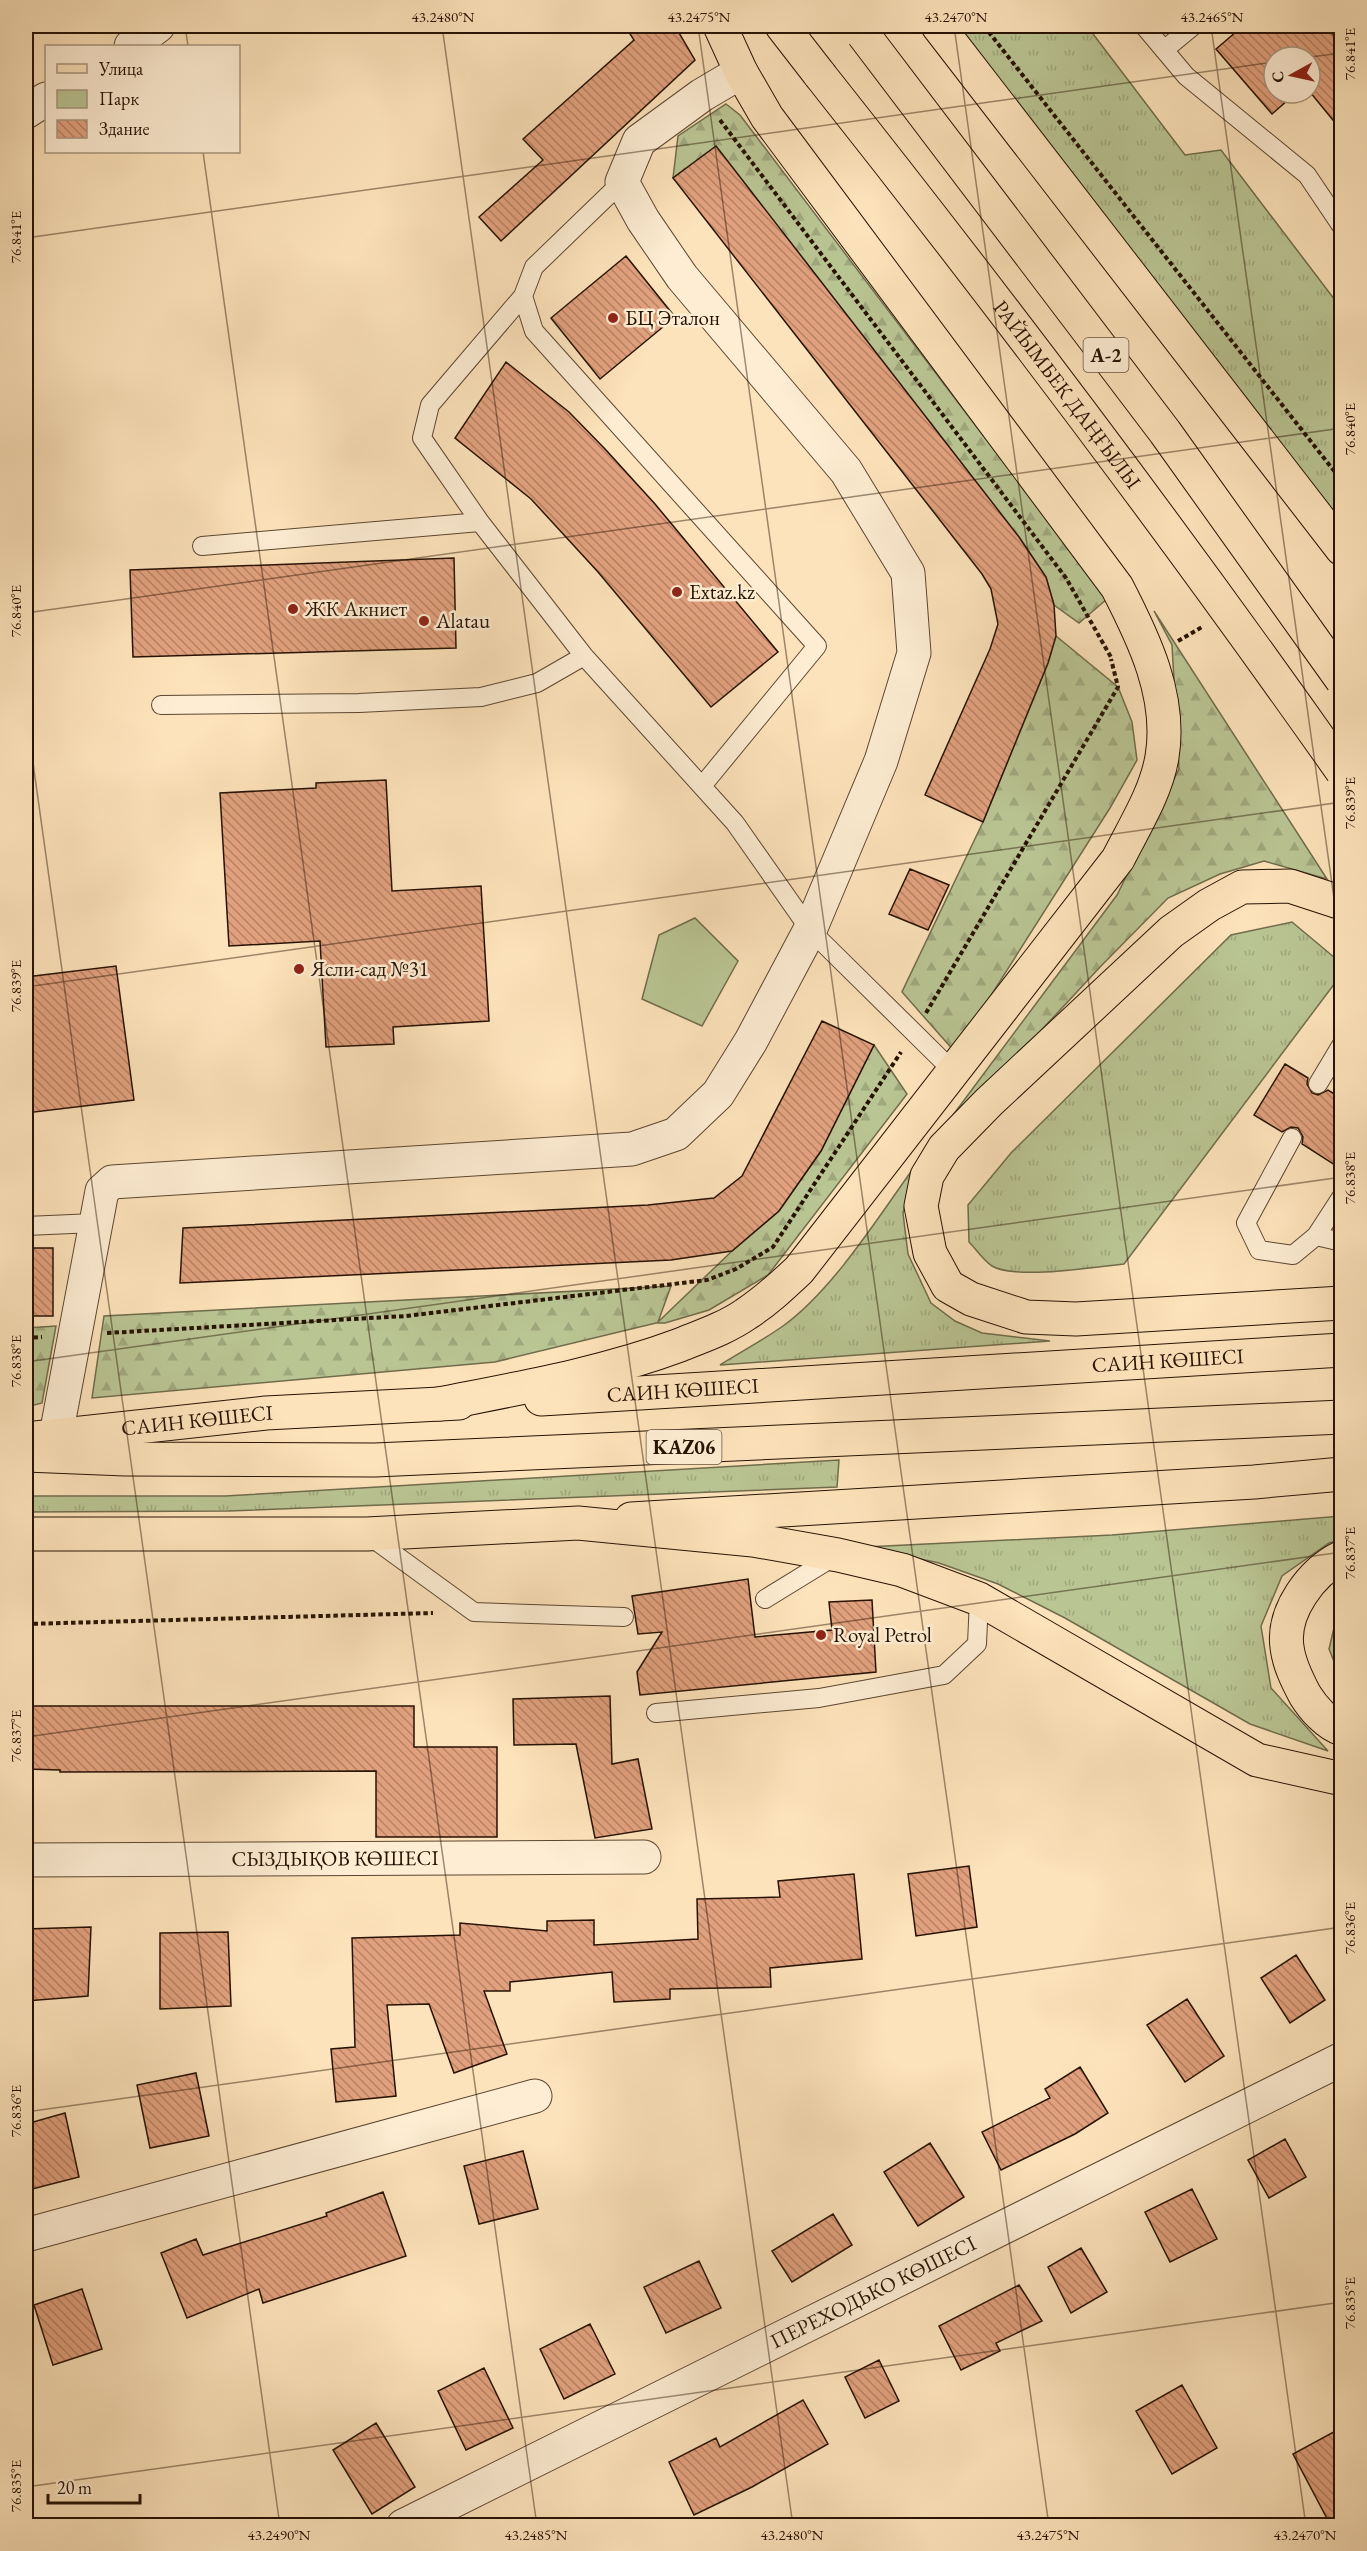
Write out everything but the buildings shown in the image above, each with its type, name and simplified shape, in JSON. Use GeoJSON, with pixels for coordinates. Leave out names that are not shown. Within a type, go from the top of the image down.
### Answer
{"type":"FeatureCollection","features":[{"type":"Feature","properties":{"kind":"main road"},"geometry":{"type":"LineString","coordinates":[[439,1404],[571,1377],[653,1355],[711,1333],[745,1315],[774,1294],[799,1270],[1118,858],[1151,794],[1162,758],[1163,708],[1156,677],[1142,639],[1117,587],[767,117],[741,72],[720,26]]}},
{"type":"Feature","properties":{"kind":"main road","name":"РАЙЫМБЕК ДАҢҒЫЛЫ"},"geometry":{"type":"LineString","coordinates":[[782,26],[1117,462],[1250,640],[1341,771]]}},
{"type":"Feature","properties":{"kind":"main road"},"geometry":{"type":"LineString","coordinates":[[938,26],[1341,549]]}},
{"type":"Feature","properties":{"kind":"main road","name":"A-2"},"geometry":{"type":"LineString","coordinates":[[860,30],[1165,432],[1341,680]]}},
{"type":"Feature","properties":{"kind":"main road"},"geometry":{"type":"LineString","coordinates":[[1341,903],[1290,886],[1242,887],[1209,905],[1171,932],[989,1102],[944,1148],[927,1176],[921,1206],[930,1253],[948,1286],[995,1308],[1026,1317],[1076,1319],[1341,1303]]}},
{"type":"Feature","properties":{"kind":"main road","name":"САИН КӨШЕСІ"},"geometry":{"type":"LineString","coordinates":[[41,1437],[266,1413],[631,1395],[1341,1350]]}},
{"type":"Feature","properties":{"kind":"main road","name":"САИН КӨШЕСІ"},"geometry":{"type":"LineString","coordinates":[[26,1455],[125,1459],[375,1460],[1341,1417]]}},
{"type":"Feature","properties":{"kind":"main road"},"geometry":{"type":"LineString","coordinates":[[26,1534],[367,1534],[1254,1482],[1341,1474]]}},
{"type":"Feature","properties":{"kind":"main road"},"geometry":{"type":"LineString","coordinates":[[578,1522],[753,1540],[838,1555],[902,1570],[979,1599],[1257,1760],[1341,1779]]}},
{"type":"Feature","properties":{"kind":"main road"},"geometry":{"type":"LineString","coordinates":[[1341,1557],[1318,1574],[1298,1599],[1288,1626],[1287,1648],[1295,1677],[1310,1703],[1333,1726],[1341,1729]]}},
{"type":"Feature","properties":{"kind":"street"},"geometry":{"type":"LineString","coordinates":[[132,45],[158,26]]}},
{"type":"Feature","properties":{"kind":"street"},"geometry":{"type":"LineString","coordinates":[[41,1437],[102,1191],[112,1182],[633,1149],[676,1134],[718,1094],[751,1041],[810,930],[881,761],[914,653],[908,573],[846,471],[682,277],[643,220],[622,182],[639,141],[702,95],[741,72]]}},
{"type":"Feature","properties":{"kind":"street"},"geometry":{"type":"LineString","coordinates":[[26,112],[45,100]]}},
{"type":"Feature","properties":{"kind":"street","name":"СЫЗДЫҚОВ КӨШЕСІ"},"geometry":{"type":"LineString","coordinates":[[26,1860],[644,1857]]}},
{"type":"Feature","properties":{"kind":"street","name":"ПЕРЕХОДЬКО КӨШЕСІ"},"geometry":{"type":"LineString","coordinates":[[403,2526],[1341,2059]]}},
{"type":"Feature","properties":{"kind":"street"},"geometry":{"type":"LineString","coordinates":[[26,2235],[535,2096]]}},
{"type":"Feature","properties":{"kind":"lane"},"geometry":{"type":"LineString","coordinates":[[1144,26],[1186,76],[1307,175],[1341,227]]}},
{"type":"Feature","properties":{"kind":"lane"},"geometry":{"type":"LineString","coordinates":[[1164,50],[1193,26]]}},
{"type":"Feature","properties":{"kind":"lane"},"geometry":{"type":"LineString","coordinates":[[622,182],[534,267],[523,296],[430,405],[422,438],[480,522],[584,656],[735,823],[810,930],[953,1071]]}},
{"type":"Feature","properties":{"kind":"lane"},"geometry":{"type":"LineString","coordinates":[[523,296],[534,331],[817,646],[702,786]]}},
{"type":"Feature","properties":{"kind":"lane"},"geometry":{"type":"LineString","coordinates":[[202,546],[480,522]]}},
{"type":"Feature","properties":{"kind":"lane"},"geometry":{"type":"LineString","coordinates":[[161,705],[359,703],[481,697],[537,683],[584,656]]}},
{"type":"Feature","properties":{"kind":"lane"},"geometry":{"type":"LineString","coordinates":[[1318,1084],[1341,1044]]}},
{"type":"Feature","properties":{"kind":"lane"},"geometry":{"type":"LineString","coordinates":[[1292,1138],[1246,1223],[1259,1250],[1293,1255],[1316,1236],[1341,1196]]}},
{"type":"Feature","properties":{"kind":"lane"},"geometry":{"type":"LineString","coordinates":[[26,1227],[95,1223]]}},
{"type":"Feature","properties":{"kind":"lane"},"geometry":{"type":"LineString","coordinates":[[1316,1236],[1341,1242]]}},
{"type":"Feature","properties":{"kind":"lane"},"geometry":{"type":"LineString","coordinates":[[367,1534],[474,1612],[624,1617]]}},
{"type":"Feature","properties":{"kind":"lane"},"geometry":{"type":"LineString","coordinates":[[765,1599],[838,1555]]}},
{"type":"Feature","properties":{"kind":"lane"},"geometry":{"type":"LineString","coordinates":[[656,1713],[819,1698],[944,1676],[977,1644],[979,1599]]}},
{"type":"Feature","properties":{"kind":"path"},"geometry":{"type":"LineString","coordinates":[[984,26],[1341,481]]}},
{"type":"Feature","properties":{"kind":"path"},"geometry":{"type":"LineString","coordinates":[[702,95],[1066,578],[1111,659],[1122,663]]}},
{"type":"Feature","properties":{"kind":"path"},"geometry":{"type":"LineString","coordinates":[[26,1624],[474,1612]]}},
{"type":"Feature","properties":{"kind":"green space"},"geometry":{"type":"Polygon","coordinates":[[[958,26],[1087,26],[1185,155],[1221,150],[1341,308],[1341,524],[958,26]]]}},
{"type":"Feature","properties":{"kind":"green space"},"geometry":{"type":"Polygon","coordinates":[[[726,104],[740,115],[1107,599],[1079,623],[1054,605],[1046,577],[1019,537],[673,178],[678,136],[726,104]]]}},
{"type":"Feature","properties":{"kind":"green space"},"geometry":{"type":"Polygon","coordinates":[[[1154,611],[1327,879],[1264,861],[1220,874],[1168,898],[1101,966],[915,1166],[1117,895],[1179,769],[1172,645],[1154,611]]]}},
{"type":"Feature","properties":{"kind":"green space"},"geometry":{"type":"Polygon","coordinates":[[[1056,636],[1118,687],[1132,722],[1137,760],[1110,808],[955,1052],[902,992],[983,822],[1048,663],[1056,636]]]}},
{"type":"Feature","properties":{"kind":"green space"},"geometry":{"type":"Polygon","coordinates":[[[695,918],[738,961],[702,1026],[642,999],[659,935],[695,918]]]}},
{"type":"Feature","properties":{"kind":"green space"},"geometry":{"type":"Polygon","coordinates":[[[1292,922],[1341,963],[1341,975],[1124,1264],[1076,1270],[1018,1272],[1003,1270],[989,1264],[969,1242],[968,1205],[1011,1153],[1231,935],[1292,922]]]}},
{"type":"Feature","properties":{"kind":"green space"},"geometry":{"type":"Polygon","coordinates":[[[874,1045],[907,1094],[768,1275],[709,1310],[665,1323],[656,1323],[495,1362],[92,1398],[104,1316],[671,1286],[658,1322],[732,1251],[779,1211],[821,1151],[874,1045]]]}},
{"type":"Feature","properties":{"kind":"green space"},"geometry":{"type":"Polygon","coordinates":[[[915,1166],[903,1213],[908,1254],[931,1303],[955,1321],[982,1333],[1050,1341],[720,1365],[783,1326],[820,1293],[871,1229],[915,1166]]]}},
{"type":"Feature","properties":{"kind":"green space"},"geometry":{"type":"Polygon","coordinates":[[[56,1326],[42,1403],[26,1407],[26,1328],[56,1326]]]}},
{"type":"Feature","properties":{"kind":"green space"},"geometry":{"type":"Polygon","coordinates":[[[839,1460],[837,1487],[228,1511],[26,1512],[26,1496],[225,1496],[839,1460]]]}},
{"type":"Feature","properties":{"kind":"green space"},"geometry":{"type":"Polygon","coordinates":[[[1341,1516],[1341,1540],[1329,1543],[1282,1576],[1261,1626],[1271,1688],[1328,1751],[1250,1724],[1065,1618],[998,1584],[939,1563],[865,1547],[1112,1535],[1341,1516]]]}},
{"type":"Feature","properties":{"kind":"green space"},"geometry":{"type":"Polygon","coordinates":[[[1341,1613],[1341,1679],[1329,1649],[1336,1619],[1341,1613]]]}},
{"type":"Feature","properties":{"kind":"place","name":"БЦ Эталон"},"geometry":{"type":"Point","coordinates":[613,318]}},
{"type":"Feature","properties":{"kind":"place","name":"Extaz.kz"},"geometry":{"type":"Point","coordinates":[677,592]}},
{"type":"Feature","properties":{"kind":"place","name":"ЖК Акниет"},"geometry":{"type":"Point","coordinates":[293,609]}},
{"type":"Feature","properties":{"kind":"place","name":"Alatau"},"geometry":{"type":"Point","coordinates":[424,621]}},
{"type":"Feature","properties":{"kind":"place","name":"Ясли-сад №31"},"geometry":{"type":"Point","coordinates":[299,969]}},
{"type":"Feature","properties":{"kind":"place","name":"Royal Petrol"},"geometry":{"type":"Point","coordinates":[821,1635]}}]}
